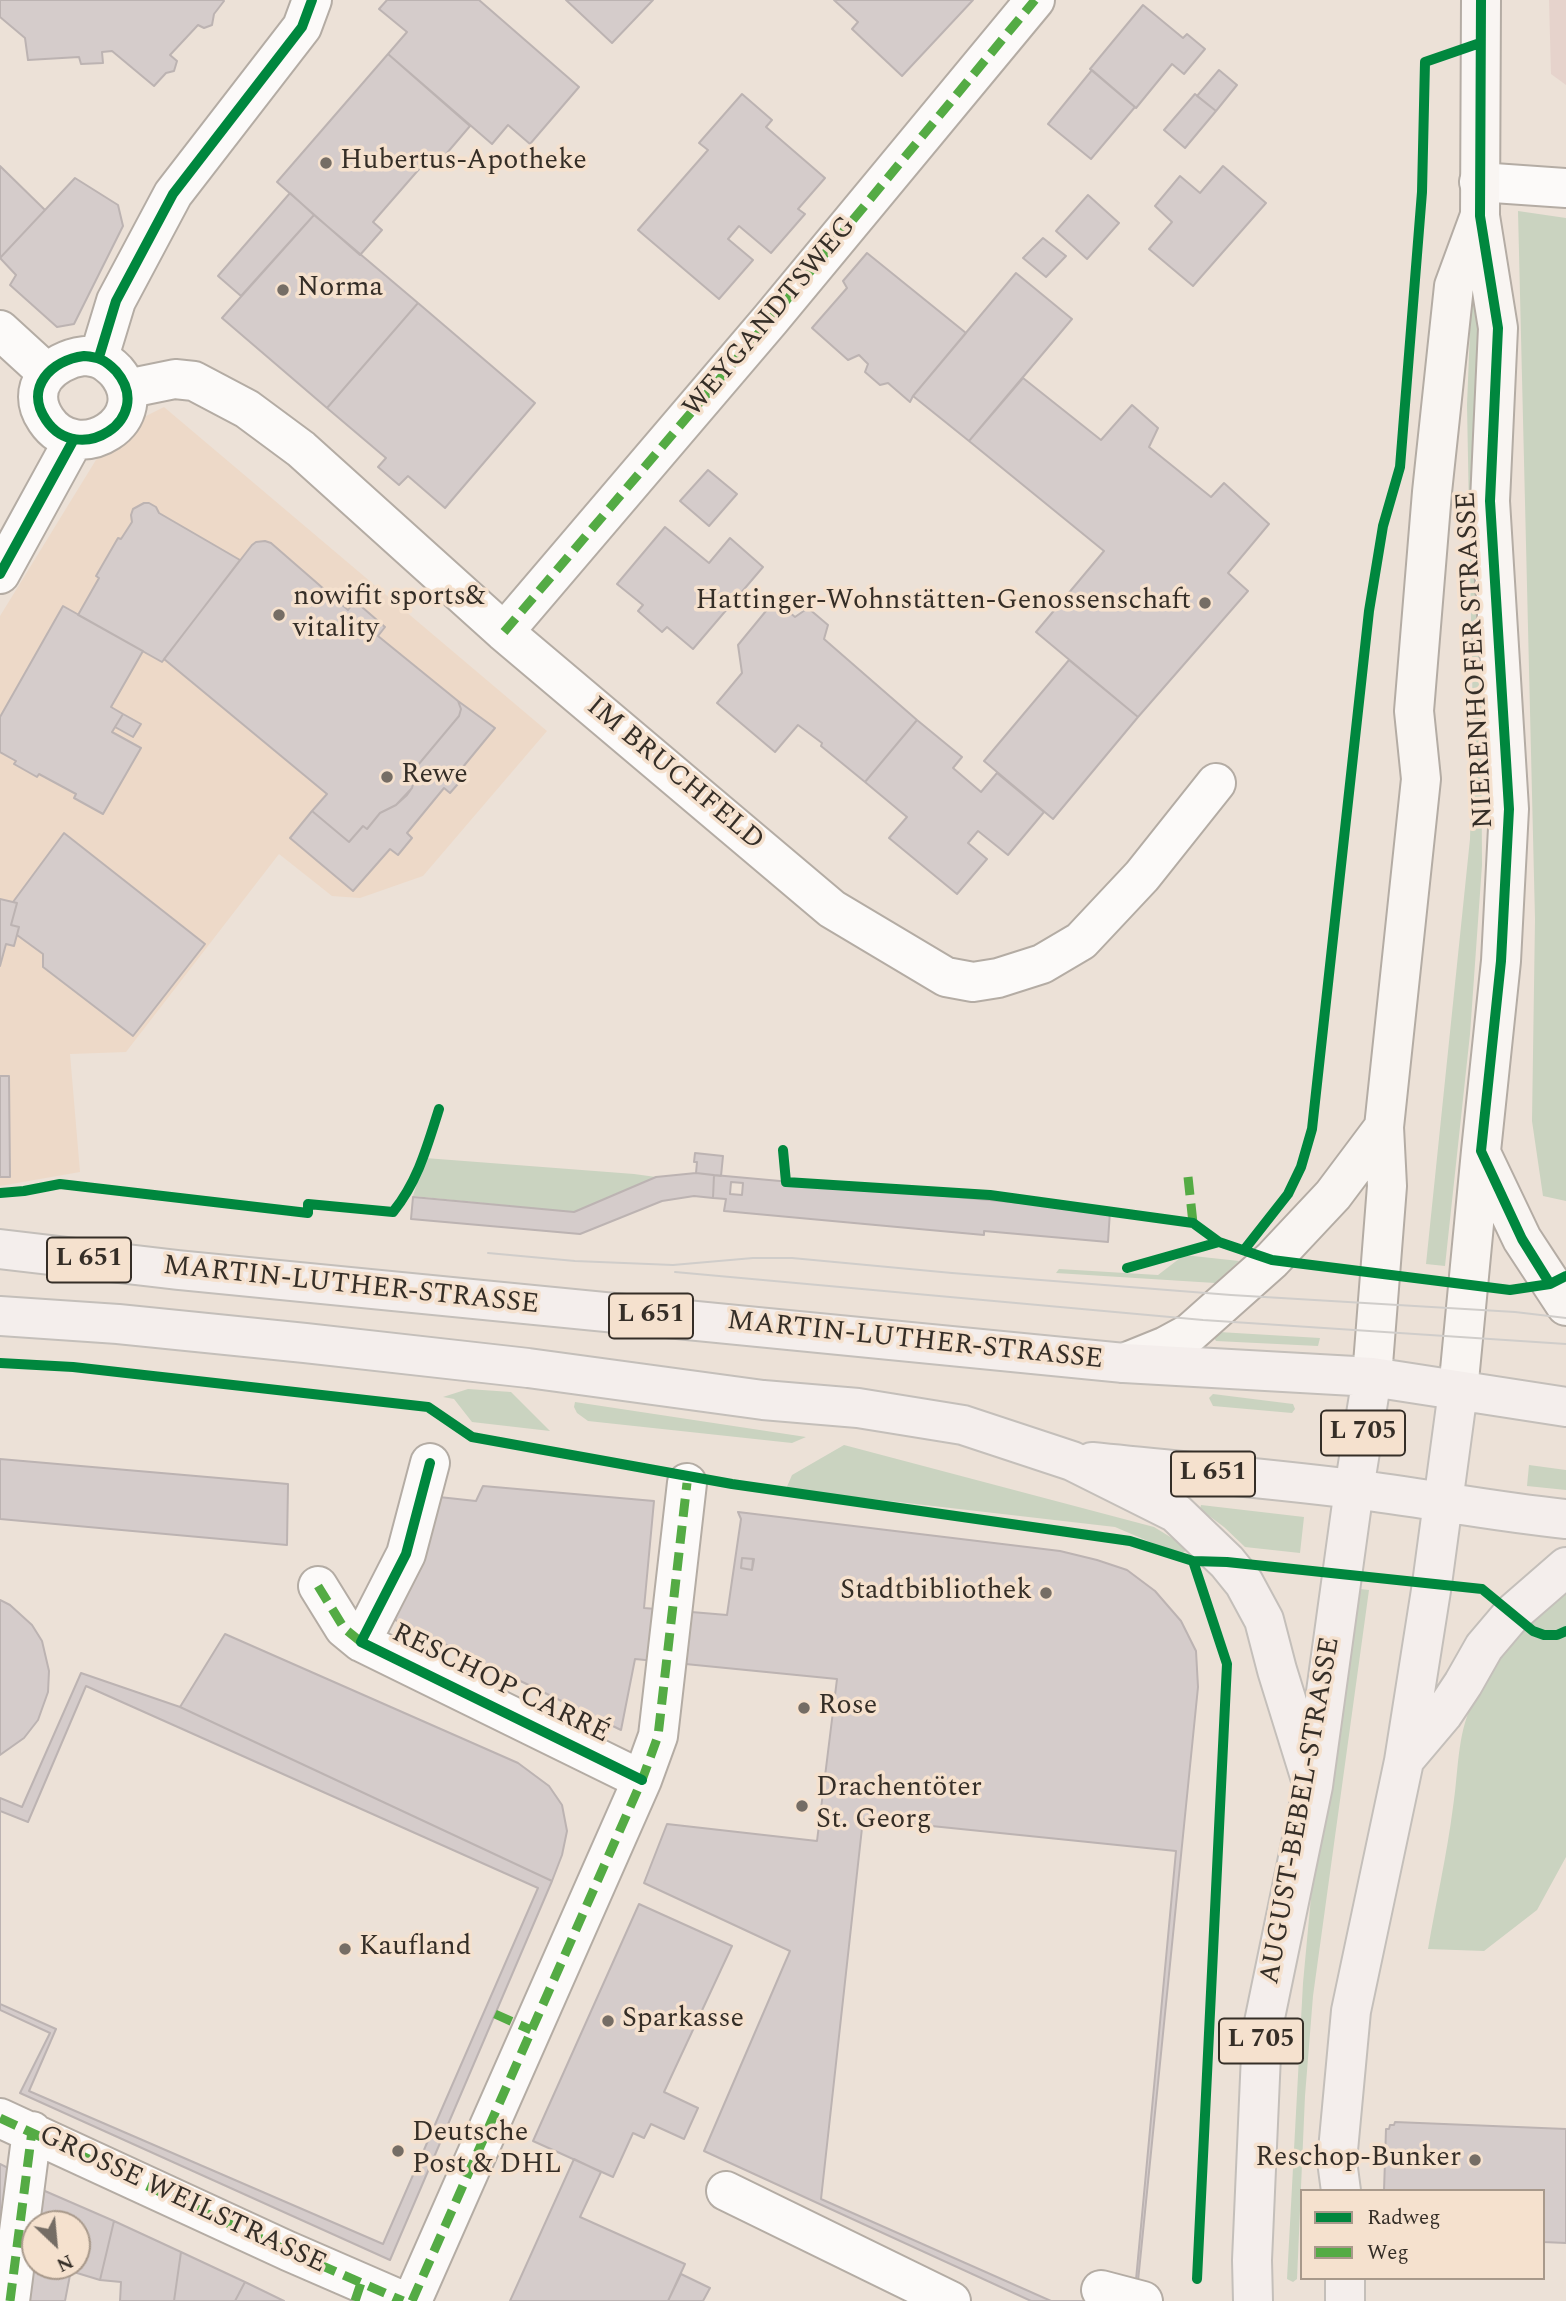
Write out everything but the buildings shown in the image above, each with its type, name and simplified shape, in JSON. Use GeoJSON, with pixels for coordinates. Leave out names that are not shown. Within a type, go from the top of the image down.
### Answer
{"type":"FeatureCollection","features":[{"type":"Feature","properties":{"kind":"main road","name":"NIERENHOFER STRASSE"},"geometry":{"type":"LineString","coordinates":[[1458,1391],[1480,1151],[1502,961],[1509,809],[1490,502],[1498,328],[1479,199],[1481,0]]}},
{"type":"Feature","properties":{"kind":"main road","name":"NIERENHOFER STRASSE"},"geometry":{"type":"LineString","coordinates":[[1372,1377],[1387,1186],[1384,1127],[1421,779],[1414,711],[1434,479],[1454,286],[1479,199]]}},
{"type":"Feature","properties":{"kind":"main road","name":"L 651"},"geometry":{"type":"LineString","coordinates":[[1124,1363],[1166,1346],[1190,1332],[1272,1260],[1333,1195],[1384,1127]]}},
{"type":"Feature","properties":{"kind":"main road"},"geometry":{"type":"LineString","coordinates":[[1480,1151],[1522,1239],[1566,1306]]}},
{"type":"Feature","properties":{"kind":"main road","name":"MARTIN-LUTHER-STRASSE"},"geometry":{"type":"LineString","coordinates":[[0,1249],[178,1270],[1124,1363],[1372,1377],[1566,1407]]}},
{"type":"Feature","properties":{"kind":"main road","name":"L 651"},"geometry":{"type":"LineString","coordinates":[[0,1316],[118,1324],[332,1346],[528,1368],[763,1400],[858,1408],[963,1424],[1072,1461],[1176,1513],[1227,1562],[1244,1583],[1264,1620],[1312,1786]]}},
{"type":"Feature","properties":{"kind":"main road","name":"L 705"},"geometry":{"type":"LineString","coordinates":[[1354,1489],[1372,1377]]}},
{"type":"Feature","properties":{"kind":"main road"},"geometry":{"type":"LineString","coordinates":[[1341,2189],[1337,2161],[1351,2011],[1404,1760],[1458,1391]]}},
{"type":"Feature","properties":{"kind":"main road","name":"L 651"},"geometry":{"type":"LineString","coordinates":[[1072,1461],[1354,1489],[1443,1501],[1505,1513],[1566,1519]]}},
{"type":"Feature","properties":{"kind":"main road","name":"AUGUST-BEBEL-STRASSE"},"geometry":{"type":"LineString","coordinates":[[1253,2301],[1253,2219],[1262,2032],[1312,1786],[1354,1489]]}},
{"type":"Feature","properties":{"kind":"main road"},"geometry":{"type":"LineString","coordinates":[[1404,1760],[1449,1704],[1484,1647],[1512,1614],[1566,1567]]}},
{"type":"Feature","properties":{"kind":"main road"},"geometry":{"type":"LineString","coordinates":[[1345,2280],[1345,2301]]}},
{"type":"Feature","properties":{"kind":"street"},"geometry":{"type":"LineString","coordinates":[[99,357],[116,301],[173,194],[302,27],[312,0]]}},
{"type":"Feature","properties":{"kind":"street","name":"WEYGANDTSWEG"},"geometry":{"type":"LineString","coordinates":[[504,632],[770,320],[1035,0]]}},
{"type":"Feature","properties":{"kind":"street"},"geometry":{"type":"LineString","coordinates":[[1479,199],[1566,188]]}},
{"type":"Feature","properties":{"kind":"street"},"geometry":{"type":"LineString","coordinates":[[0,330],[47,373]]}},
{"type":"Feature","properties":{"kind":"street"},"geometry":{"type":"LineString","coordinates":[[84,356],[99,357],[107,361],[121,377],[128,400],[125,412],[117,426],[96,438],[74,439],[58,434],[43,418],[39,405],[41,381],[65,360],[84,356]]}},
{"type":"Feature","properties":{"kind":"street","name":"IM BRUCHFELD"},"geometry":{"type":"LineString","coordinates":[[126,389],[175,379],[194,381],[247,409],[300,449],[504,632],[832,909],[946,977],[974,982],[998,978],[1042,964],[1081,941],[1142,876],[1216,783]]}},
{"type":"Feature","properties":{"kind":"street"},"geometry":{"type":"LineString","coordinates":[[0,573],[74,439]]}},
{"type":"Feature","properties":{"kind":"street","name":"RESCHOP CARRÉ"},"geometry":{"type":"LineString","coordinates":[[430,1463],[406,1554],[360,1642],[642,1780]]}},
{"type":"Feature","properties":{"kind":"street"},"geometry":{"type":"LineString","coordinates":[[412,2301],[642,1780],[658,1736],[687,1483]]}},
{"type":"Feature","properties":{"kind":"street"},"geometry":{"type":"LineString","coordinates":[[318,1586],[344,1628],[360,1642]]}},
{"type":"Feature","properties":{"kind":"street"},"geometry":{"type":"LineString","coordinates":[[10,2301],[16,2124]]}},
{"type":"Feature","properties":{"kind":"street","name":"GROSSE WEILSTRASSE"},"geometry":{"type":"LineString","coordinates":[[16,2124],[358,2292],[403,2301]]}},
{"type":"Feature","properties":{"kind":"street"},"geometry":{"type":"LineString","coordinates":[[726,2191],[951,2301]]}},
{"type":"Feature","properties":{"kind":"street"},"geometry":{"type":"LineString","coordinates":[[1101,2290],[1143,2301]]}},
{"type":"Feature","properties":{"kind":"shaded area"},"geometry":{"type":"Polygon","coordinates":[[[1549,0],[1566,0],[1566,85],[1551,74],[1549,0]]]}},
{"type":"Feature","properties":{"kind":"shaded area"},"geometry":{"type":"Polygon","coordinates":[[[164,407],[547,731],[423,876],[360,898],[332,896],[279,854],[126,1052],[70,1054],[80,1172],[0,1186],[0,616],[99,455],[138,420],[164,407]]]}},
{"type":"Feature","properties":{"kind":"green space"},"geometry":{"type":"Polygon","coordinates":[[[1518,211],[1566,218],[1566,1201],[1543,1196],[1532,1121],[1535,919],[1518,211]]]}},
{"type":"Feature","properties":{"kind":"green space"},"geometry":{"type":"Polygon","coordinates":[[[1471,305],[1483,306],[1475,519],[1481,695],[1482,865],[1470,1034],[1445,1266],[1426,1264],[1470,839],[1473,724],[1467,405],[1471,305]]]}},
{"type":"Feature","properties":{"kind":"green space"},"geometry":{"type":"Polygon","coordinates":[[[425,1158],[656,1177],[574,1212],[413,1196],[425,1158]]]}},
{"type":"Feature","properties":{"kind":"green space"},"geometry":{"type":"Polygon","coordinates":[[[1184,1255],[1239,1261],[1215,1283],[1056,1273],[1059,1269],[1158,1275],[1184,1255]]]}},
{"type":"Feature","properties":{"kind":"green space"},"geometry":{"type":"Polygon","coordinates":[[[1219,1332],[1320,1338],[1318,1346],[1216,1341],[1213,1336],[1219,1332]]]}},
{"type":"Feature","properties":{"kind":"green space"},"geometry":{"type":"Polygon","coordinates":[[[468,1389],[511,1392],[550,1431],[472,1422],[454,1399],[443,1397],[468,1389]]]}},
{"type":"Feature","properties":{"kind":"green space"},"geometry":{"type":"Polygon","coordinates":[[[1213,1394],[1293,1404],[1295,1409],[1292,1413],[1213,1406],[1209,1398],[1213,1394]]]}},
{"type":"Feature","properties":{"kind":"green space"},"geometry":{"type":"Polygon","coordinates":[[[575,1402],[806,1437],[792,1443],[588,1421],[577,1413],[575,1402]]]}},
{"type":"Feature","properties":{"kind":"green space"},"geometry":{"type":"Polygon","coordinates":[[[844,1445],[1154,1527],[1190,1549],[1176,1553],[1115,1527],[786,1489],[792,1475],[844,1445]]]}},
{"type":"Feature","properties":{"kind":"green space"},"geometry":{"type":"Polygon","coordinates":[[[1529,1465],[1566,1470],[1566,1490],[1527,1486],[1529,1465]]]}},
{"type":"Feature","properties":{"kind":"green space"},"geometry":{"type":"Polygon","coordinates":[[[1201,1505],[1304,1517],[1300,1553],[1245,1547],[1200,1509],[1201,1505]]]}},
{"type":"Feature","properties":{"kind":"green space"},"geometry":{"type":"Polygon","coordinates":[[[1566,1585],[1566,1857],[1537,1910],[1484,1951],[1428,1949],[1451,1825],[1460,1746],[1469,1711],[1498,1659],[1566,1585]]]}},
{"type":"Feature","properties":{"kind":"green space"},"geometry":{"type":"Polygon","coordinates":[[[1351,1588],[1369,1590],[1313,1996],[1305,2096],[1297,2279],[1293,2282],[1287,2279],[1303,1983],[1311,1897],[1351,1588]]]}},
{"type":"Feature","properties":{"kind":"tram line"},"geometry":{"type":"LineString","coordinates":[[488,1253],[575,1261],[673,1265],[753,1258],[792,1258],[1231,1295],[1515,1312],[1566,1318]]}},
{"type":"Feature","properties":{"kind":"tram line"},"geometry":{"type":"LineString","coordinates":[[675,1272],[1203,1320],[1566,1344]]}},
{"type":"Feature","properties":{"kind":"marked path"},"geometry":{"type":"LineString","coordinates":[[504,632],[770,320],[1035,0]]}},
{"type":"Feature","properties":{"kind":"marked path"},"geometry":{"type":"LineString","coordinates":[[1188,1177],[1193,1223]]}},
{"type":"Feature","properties":{"kind":"marked path"},"geometry":{"type":"LineString","coordinates":[[412,2301],[642,1780],[658,1736],[687,1483]]}},
{"type":"Feature","properties":{"kind":"marked path"},"geometry":{"type":"LineString","coordinates":[[318,1586],[344,1628],[361,1642]]}},
{"type":"Feature","properties":{"kind":"marked path"},"geometry":{"type":"LineString","coordinates":[[495,2014],[531,2030]]}},
{"type":"Feature","properties":{"kind":"marked path"},"geometry":{"type":"LineString","coordinates":[[0,2118],[403,2301]]}},
{"type":"Feature","properties":{"kind":"marked path"},"geometry":{"type":"LineString","coordinates":[[10,2301],[32,2131]]}},
{"type":"Feature","properties":{"kind":"marked path"},"geometry":{"type":"LineString","coordinates":[[355,2301],[361,2283]]}},
{"type":"Feature","properties":{"kind":"cycle path"},"geometry":{"type":"LineString","coordinates":[[99,357],[116,301],[173,194],[302,27],[312,0]]}},
{"type":"Feature","properties":{"kind":"cycle path"},"geometry":{"type":"LineString","coordinates":[[1481,0],[1480,216],[1498,328],[1490,501],[1509,809],[1501,961],[1481,1151],[1522,1239],[1550,1284]]}},
{"type":"Feature","properties":{"kind":"cycle path"},"geometry":{"type":"LineString","coordinates":[[1244,1250],[1288,1194],[1301,1167],[1312,1129],[1369,611],[1383,526],[1400,467],[1422,192],[1425,62],[1480,43]]}},
{"type":"Feature","properties":{"kind":"cycle path"},"geometry":{"type":"LineString","coordinates":[[84,356],[102,360],[116,371],[126,389],[127,406],[120,420],[108,432],[93,438],[76,439],[60,434],[46,420],[38,397],[44,377],[61,363],[84,356]]}},
{"type":"Feature","properties":{"kind":"cycle path"},"geometry":{"type":"LineString","coordinates":[[0,574],[74,439]]}},
{"type":"Feature","properties":{"kind":"cycle path"},"geometry":{"type":"LineString","coordinates":[[0,1193],[60,1184],[308,1213],[308,1204],[393,1212],[415,1176],[439,1109]]}},
{"type":"Feature","properties":{"kind":"cycle path"},"geometry":{"type":"LineString","coordinates":[[783,1150],[786,1182],[990,1195],[1193,1223],[1219,1242],[1272,1260],[1510,1290],[1550,1284],[1566,1276]]}},
{"type":"Feature","properties":{"kind":"cycle path"},"geometry":{"type":"LineString","coordinates":[[1127,1268],[1219,1242]]}},
{"type":"Feature","properties":{"kind":"cycle path"},"geometry":{"type":"LineString","coordinates":[[0,1363],[73,1367],[428,1407],[472,1437],[732,1484],[1130,1541],[1193,1561],[1227,1562],[1482,1589],[1533,1631],[1544,1635],[1557,1635],[1566,1631]]}},
{"type":"Feature","properties":{"kind":"cycle path"},"geometry":{"type":"LineString","coordinates":[[430,1463],[406,1554],[361,1642],[642,1780]]}},
{"type":"Feature","properties":{"kind":"cycle path"},"geometry":{"type":"LineString","coordinates":[[1193,1561],[1227,1664],[1197,2279]]}},
{"type":"Feature","properties":{"kind":"place","name":"Hubertus-Apotheke"},"geometry":{"type":"Point","coordinates":[326,163]}},
{"type":"Feature","properties":{"kind":"place","name":"Norma"},"geometry":{"type":"Point","coordinates":[283,290]}},
{"type":"Feature","properties":{"kind":"place","name":"Hattinger-Wohnstätten-Genossenschaft"},"geometry":{"type":"Point","coordinates":[1205,603]}},
{"type":"Feature","properties":{"kind":"place","name":"nowifit sports& vitality"},"geometry":{"type":"Point","coordinates":[279,615]}},
{"type":"Feature","properties":{"kind":"place","name":"Rewe"},"geometry":{"type":"Point","coordinates":[387,777]}},
{"type":"Feature","properties":{"kind":"place","name":"Stadtbibliothek"},"geometry":{"type":"Point","coordinates":[1046,1593]}},
{"type":"Feature","properties":{"kind":"place","name":"Rose"},"geometry":{"type":"Point","coordinates":[804,1708]}},
{"type":"Feature","properties":{"kind":"place","name":"Drachentöter St. Georg"},"geometry":{"type":"Point","coordinates":[802,1806]}},
{"type":"Feature","properties":{"kind":"place","name":"Kaufland"},"geometry":{"type":"Point","coordinates":[345,1949]}},
{"type":"Feature","properties":{"kind":"place","name":"Sparkasse"},"geometry":{"type":"Point","coordinates":[608,2021]}},
{"type":"Feature","properties":{"kind":"place","name":"Deutsche Post & DHL"},"geometry":{"type":"Point","coordinates":[398,2151]}},
{"type":"Feature","properties":{"kind":"place","name":"Reschop-Bunker"},"geometry":{"type":"Point","coordinates":[1475,2160]}}]}
